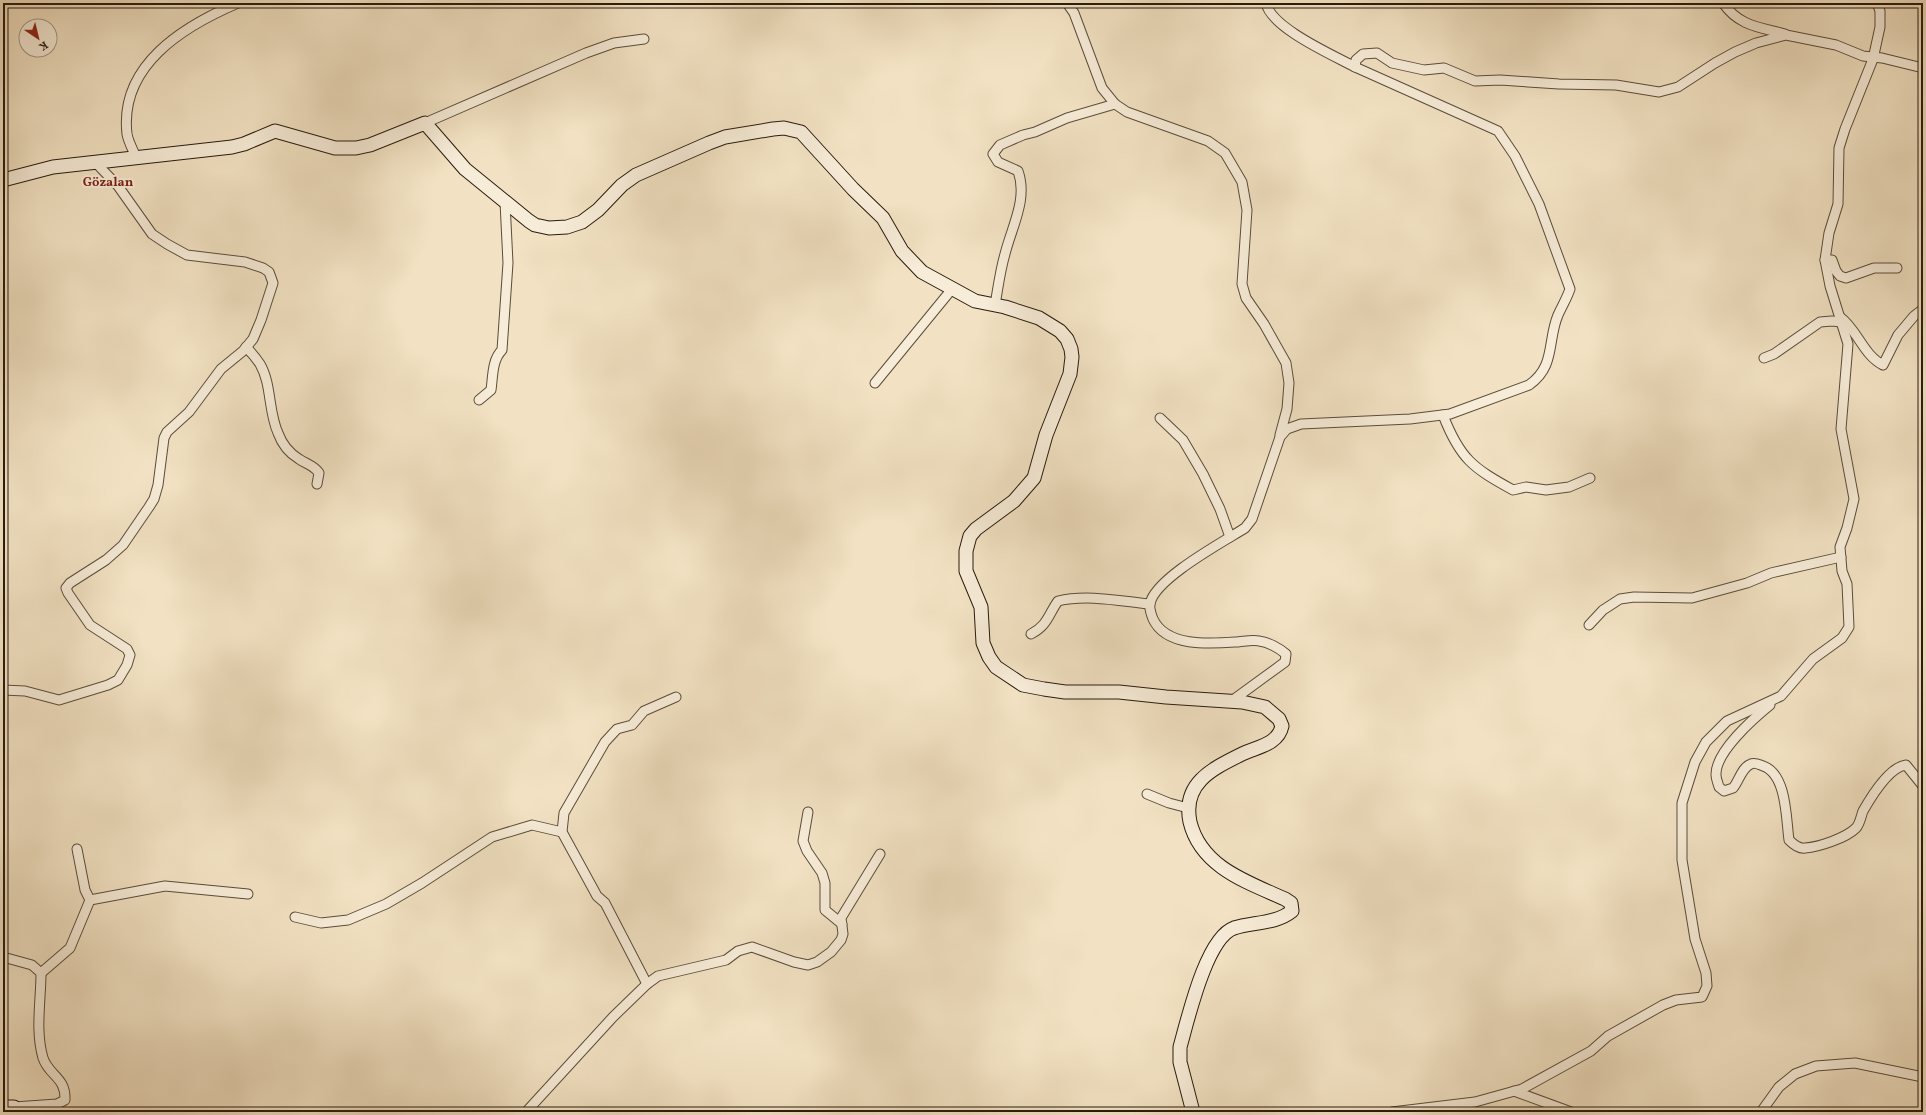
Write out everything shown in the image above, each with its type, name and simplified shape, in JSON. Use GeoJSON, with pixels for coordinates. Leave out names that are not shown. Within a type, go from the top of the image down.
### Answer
{"type":"FeatureCollection","features":[{"type":"Feature","properties":{"kind":"street"},"geometry":{"type":"LineString","coordinates":[[136,157],[127,135],[127,115],[134,86],[145,66],[160,49],[185,31],[216,12],[238,3]]}},
{"type":"Feature","properties":{"kind":"street"},"geometry":{"type":"LineString","coordinates":[[1067,3],[1074,14],[1102,88],[1115,104],[1127,112],[1208,141],[1225,153],[1242,182],[1247,210],[1242,284],[1246,298],[1264,324],[1286,363],[1289,383],[1287,409],[1280,436],[1252,519],[1245,528],[1168,578],[1156,590],[1150,604],[1150,613],[1156,626],[1165,633],[1179,639],[1210,644],[1259,640],[1281,650],[1286,654],[1285,662],[1233,700]]}},
{"type":"Feature","properties":{"kind":"street"},"geometry":{"type":"LineString","coordinates":[[1266,3],[1272,15],[1299,37],[1355,67],[1498,131],[1515,156],[1539,204],[1570,289],[1566,303],[1558,315],[1547,365],[1539,378],[1529,385],[1443,415],[1410,419],[1301,424],[1288,429],[1280,436]]}},
{"type":"Feature","properties":{"kind":"street"},"geometry":{"type":"LineString","coordinates":[[1723,3],[1738,20],[1749,25],[1786,35],[1836,45],[1863,56],[1882,58],[1923,68]]}},
{"type":"Feature","properties":{"kind":"street"},"geometry":{"type":"LineString","coordinates":[[1877,3],[1880,11],[1880,27],[1873,58],[1845,129],[1840,148],[1838,204],[1829,233],[1825,260],[1830,286],[1848,344],[1841,429],[1854,499],[1847,528],[1840,547],[1842,571],[1847,584],[1849,627],[1842,638],[1813,659],[1781,696],[1749,722],[1722,756],[1716,774],[1719,787],[1724,790],[1733,788],[1738,782],[1744,769],[1751,764],[1756,763],[1770,768],[1776,773],[1781,786],[1788,840],[1794,845],[1803,849],[1833,841],[1857,827],[1863,812],[1874,794],[1886,779],[1900,766],[1906,765],[1923,786]]}},
{"type":"Feature","properties":{"kind":"street"},"geometry":{"type":"LineString","coordinates":[[1355,67],[1356,60],[1363,54],[1377,52],[1392,63],[1424,70],[1444,68],[1475,81],[1508,80],[1559,84],[1616,85],[1659,92],[1678,87],[1715,62],[1735,52],[1756,43],[1786,35]]}},
{"type":"Feature","properties":{"kind":"street"},"geometry":{"type":"LineString","coordinates":[[3,180],[53,167],[124,160],[136,157],[156,157],[232,147],[244,144],[275,131],[335,148],[356,148],[370,145],[425,123],[586,53],[614,43],[644,39]]}},
{"type":"Feature","properties":{"kind":"street"},"geometry":{"type":"LineString","coordinates":[[995,305],[1002,263],[1020,205],[1022,182],[1018,171],[998,162],[993,154],[1000,145],[1023,135],[1035,132],[1067,118],[1115,104]]}},
{"type":"Feature","properties":{"kind":"street"},"geometry":{"type":"LineString","coordinates":[[425,123],[465,169],[535,225],[549,228],[573,226],[582,222],[598,210],[629,179],[649,168],[725,138],[773,129],[791,129],[801,132],[814,143],[853,189],[883,218],[902,251],[914,265],[930,278],[974,301],[1031,315],[1050,324],[1067,339],[1072,357],[1070,374],[1046,435],[1034,478],[1014,501],[976,529],[969,542],[965,562],[966,571],[981,607],[983,643],[989,657],[996,667],[1015,681],[1035,688],[1065,692],[1090,691],[1166,697],[1233,700],[1265,707],[1279,719],[1282,726],[1278,736],[1266,746],[1242,754],[1201,779],[1192,792],[1188,808],[1195,837],[1215,862],[1237,879],[1284,899],[1291,904],[1292,911],[1282,917],[1231,929],[1220,938],[1208,959],[1180,1047],[1180,1062],[1193,1112]]}},
{"type":"Feature","properties":{"kind":"street"},"geometry":{"type":"LineString","coordinates":[[3,690],[25,691],[59,700],[108,685],[118,680],[129,660],[130,655],[127,649],[90,625],[66,588],[70,583],[106,560],[123,546],[154,499],[158,485],[164,438],[167,432],[188,412],[221,369],[253,339],[273,283],[269,272],[263,268],[245,262],[187,255],[152,234],[118,186],[95,162]]}},
{"type":"Feature","properties":{"kind":"street"},"geometry":{"type":"LineString","coordinates":[[479,400],[491,390],[495,362],[497,355],[502,350],[508,263],[505,202]]}},
{"type":"Feature","properties":{"kind":"street"},"geometry":{"type":"LineString","coordinates":[[1825,260],[1832,260],[1836,271],[1840,276],[1846,278],[1874,268],[1897,268]]}},
{"type":"Feature","properties":{"kind":"street"},"geometry":{"type":"LineString","coordinates":[[875,383],[952,289]]}},
{"type":"Feature","properties":{"kind":"street"},"geometry":{"type":"LineString","coordinates":[[1764,358],[1779,351],[1820,322],[1840,319],[1849,323],[1861,342],[1878,362],[1883,365],[1898,335],[1914,316],[1923,309]]}},
{"type":"Feature","properties":{"kind":"street"},"geometry":{"type":"LineString","coordinates":[[246,347],[260,364],[267,383],[273,421],[278,433],[288,450],[297,458],[316,468],[319,473],[317,484]]}},
{"type":"Feature","properties":{"kind":"street"},"geometry":{"type":"LineString","coordinates":[[1443,415],[1462,454],[1482,472],[1513,490],[1526,487],[1546,490],[1569,486],[1590,478]]}},
{"type":"Feature","properties":{"kind":"street"},"geometry":{"type":"LineString","coordinates":[[1160,418],[1183,440],[1203,474],[1220,509],[1230,537]]}},
{"type":"Feature","properties":{"kind":"street"},"geometry":{"type":"LineString","coordinates":[[1589,625],[1603,610],[1620,599],[1692,598],[1747,583],[1771,573],[1841,558]]}},
{"type":"Feature","properties":{"kind":"street"},"geometry":{"type":"LineString","coordinates":[[1031,634],[1040,629],[1048,621],[1051,610],[1058,601],[1069,598],[1092,598],[1150,604]]}},
{"type":"Feature","properties":{"kind":"street"},"geometry":{"type":"LineString","coordinates":[[1392,1112],[1475,1102],[1522,1089],[1591,1051],[1608,1036],[1664,1005],[1676,1000],[1702,997],[1707,986],[1706,973],[1694,939],[1682,860],[1682,803],[1695,762],[1706,742],[1727,721],[1781,696]]}},
{"type":"Feature","properties":{"kind":"street"},"geometry":{"type":"LineString","coordinates":[[647,984],[605,904],[597,896],[562,832],[564,813],[606,742],[616,729],[632,725],[644,711],[676,697]]}},
{"type":"Feature","properties":{"kind":"street"},"geometry":{"type":"LineString","coordinates":[[1147,794],[1169,803],[1188,808]]}},
{"type":"Feature","properties":{"kind":"street"},"geometry":{"type":"LineString","coordinates":[[808,812],[803,841],[807,851],[822,873],[825,883],[825,910],[842,924]]}},
{"type":"Feature","properties":{"kind":"street"},"geometry":{"type":"LineString","coordinates":[[295,917],[321,923],[348,920],[386,904],[422,883],[492,837],[532,825],[562,832]]}},
{"type":"Feature","properties":{"kind":"street"},"geometry":{"type":"LineString","coordinates":[[8,1107],[57,1104],[65,1100],[65,1089],[44,1060],[40,1041],[38,1013],[41,972],[70,948],[90,900],[83,884],[77,849]]}},
{"type":"Feature","properties":{"kind":"street"},"geometry":{"type":"LineString","coordinates":[[526,1112],[613,1017],[647,984],[658,976],[726,960],[738,951],[752,947],[794,962],[808,964],[817,962],[831,952],[841,940],[843,934],[841,918],[843,914],[880,854]]}},
{"type":"Feature","properties":{"kind":"street"},"geometry":{"type":"LineString","coordinates":[[90,900],[165,886],[248,894]]}},
{"type":"Feature","properties":{"kind":"street"},"geometry":{"type":"LineString","coordinates":[[3,957],[32,965],[41,972]]}},
{"type":"Feature","properties":{"kind":"street"},"geometry":{"type":"LineString","coordinates":[[1761,1112],[1779,1087],[1795,1074],[1816,1066],[1855,1063],[1923,1078]]}},
{"type":"Feature","properties":{"kind":"street"},"geometry":{"type":"LineString","coordinates":[[1514,1091],[1570,1112]]}},
{"type":"Feature","properties":{"kind":"district","name":"Gözalan"},"geometry":{"type":"Point","coordinates":[108,183]}}]}
